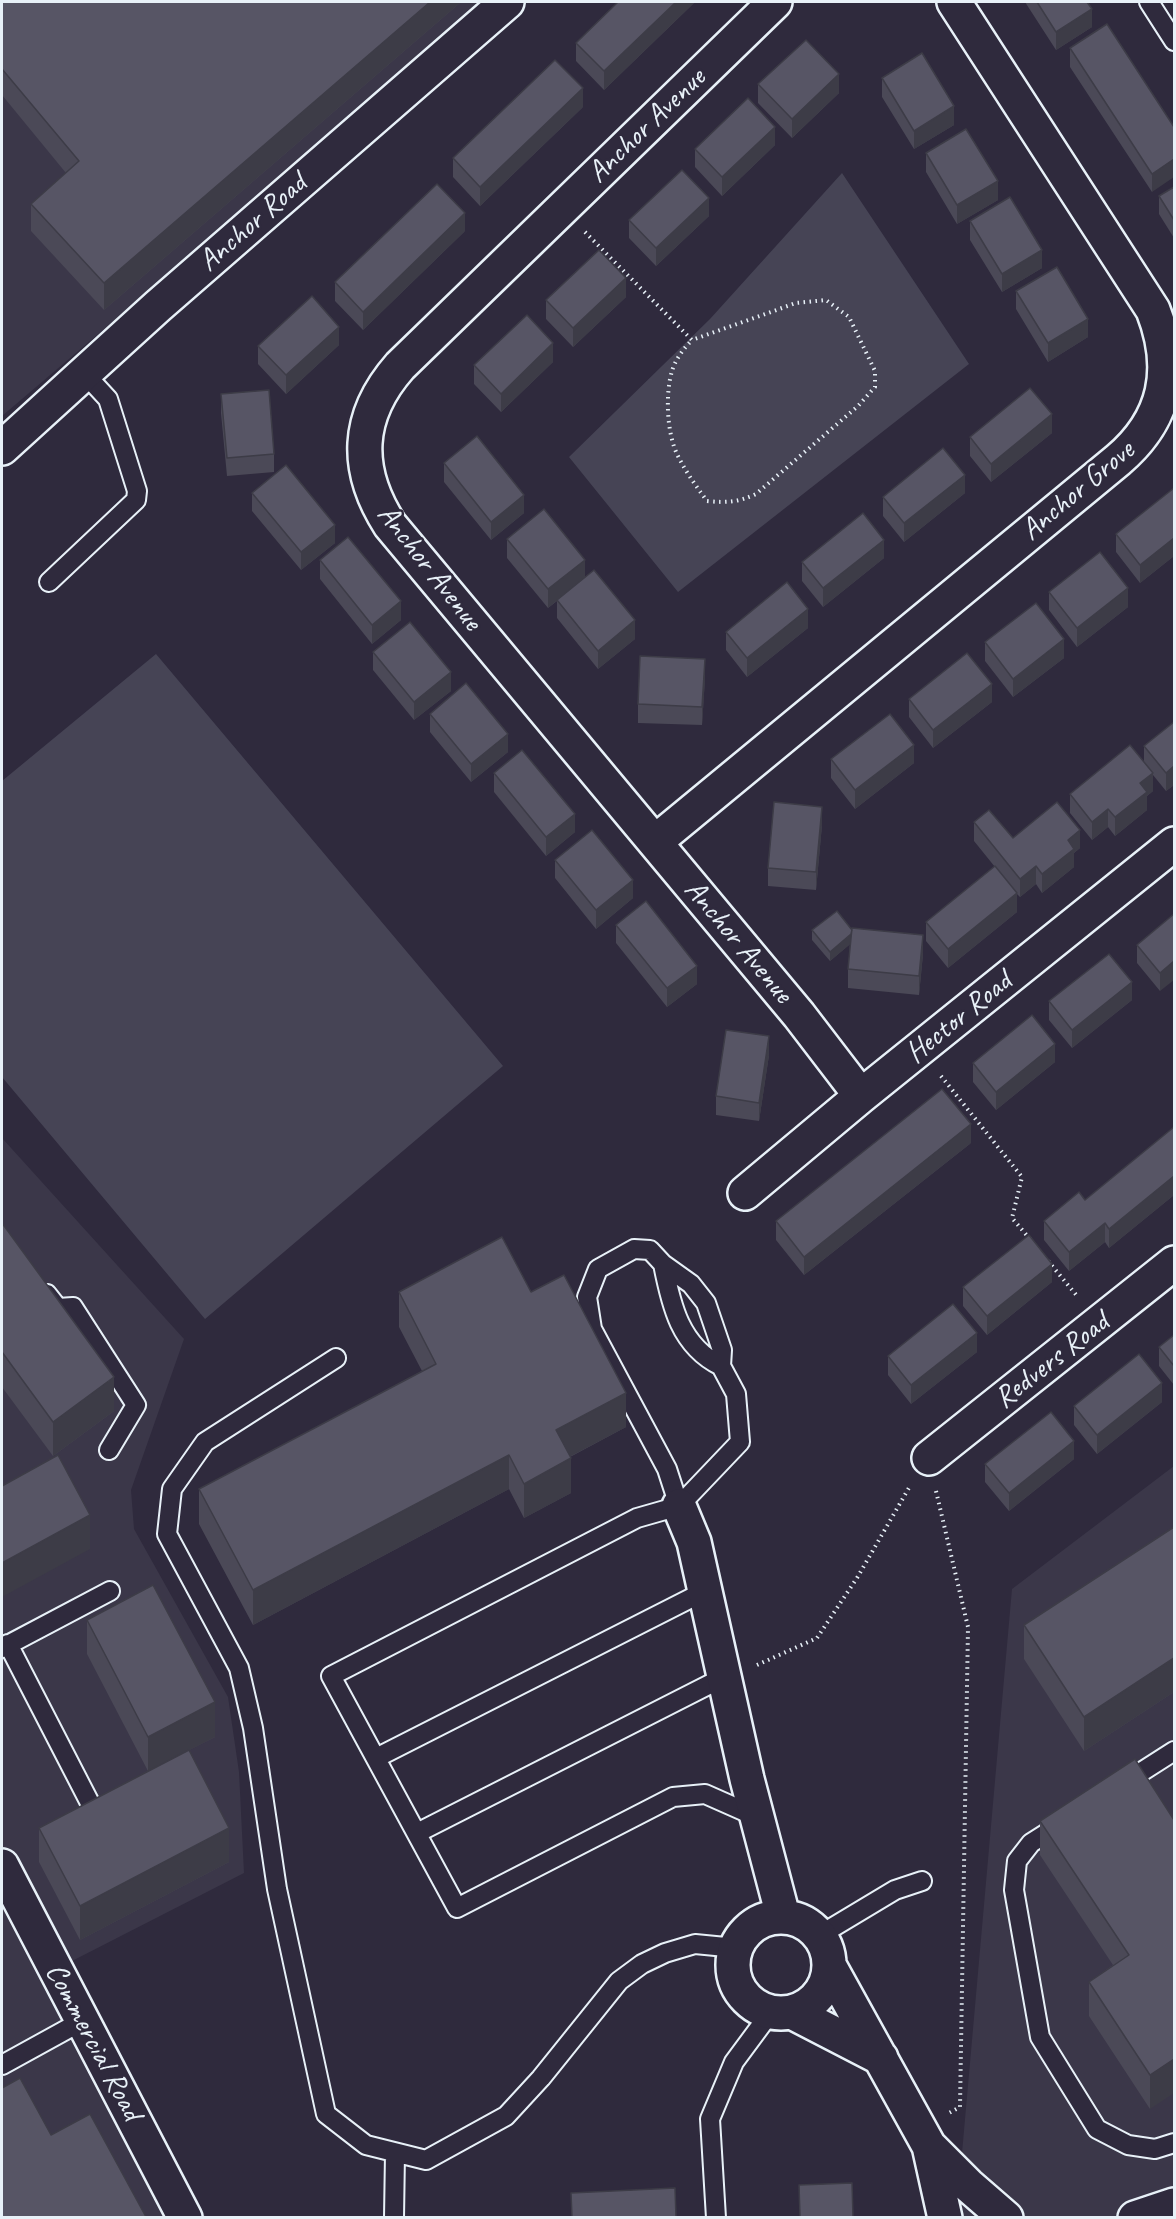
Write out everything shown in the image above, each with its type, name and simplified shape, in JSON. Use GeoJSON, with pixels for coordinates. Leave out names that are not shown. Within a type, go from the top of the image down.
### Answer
{"type":"FeatureCollection","features":[{"type":"Feature","properties":{"kind":"street","name":"Anchor Road"},"geometry":{"type":"LineString","coordinates":[[2,448],[158,306],[507,2]]}},
{"type":"Feature","properties":{"kind":"street","name":"Anchor Avenue"},"geometry":{"type":"LineString","coordinates":[[775,2],[387,381],[370,414],[365,433],[364,458],[368,482],[377,505],[390,525],[799,1015],[861,1096]]}},
{"type":"Feature","properties":{"kind":"street","name":"Anchor Grove"},"geometry":{"type":"LineString","coordinates":[[655,842],[1133,447],[1146,432],[1159,405],[1166,373],[1166,352],[1153,310],[954,2]]}},
{"type":"Feature","properties":{"kind":"street","name":"Hector Road"},"geometry":{"type":"LineString","coordinates":[[745,1193],[861,1096],[1174,844]]}},
{"type":"Feature","properties":{"kind":"street","name":"Redvers Road"},"geometry":{"type":"LineString","coordinates":[[929,1458],[1174,1263]]}},
{"type":"Feature","properties":{"kind":"street"},"geometry":{"type":"LineString","coordinates":[[679,1506],[694,1542],[757,1817],[783,1916]]}},
{"type":"Feature","properties":{"kind":"street","name":"Commercial Road"},"geometry":{"type":"LineString","coordinates":[[2,1866],[185,2217]]}},
{"type":"Feature","properties":{"kind":"street"},"geometry":{"type":"LineString","coordinates":[[781,2012],[807,2006],[819,1996],[827,1982],[830,1967],[829,1955],[820,1935],[809,1925],[783,1916],[768,1918],[754,1924],[743,1935],[736,1948],[733,1964],[735,1981],[743,1995],[756,2006],[781,2012],[881,2058]]}},
{"type":"Feature","properties":{"kind":"street"},"geometry":{"type":"LineString","coordinates":[[830,1967],[925,2138],[968,2186],[1006,2217]]}},
{"type":"Feature","properties":{"kind":"street"},"geometry":{"type":"LineString","coordinates":[[925,2138],[945,2217]]}},
{"type":"Feature","properties":{"kind":"street"},"geometry":{"type":"LineString","coordinates":[[1135,2217],[1174,2205]]}},
{"type":"Feature","properties":{"kind":"lane"},"geometry":{"type":"LineString","coordinates":[[1149,2],[1174,41]]}},
{"type":"Feature","properties":{"kind":"lane"},"geometry":{"type":"LineString","coordinates":[[49,582],[136,500],[137,491],[108,399],[84,373]]}},
{"type":"Feature","properties":{"kind":"lane"},"geometry":{"type":"LineString","coordinates":[[679,1506],[667,1469],[592,1329],[587,1297],[598,1269],[634,1249],[651,1251],[663,1264],[691,1284],[706,1303],[722,1350],[721,1366],[736,1395],[740,1442],[679,1506],[637,1518],[332,1676],[458,1908],[672,1797],[705,1794],[757,1817]]}},
{"type":"Feature","properties":{"kind":"lane"},"geometry":{"type":"LineString","coordinates":[[663,1264],[670,1300],[686,1337],[706,1358],[721,1366]]}},
{"type":"Feature","properties":{"kind":"lane"},"geometry":{"type":"LineString","coordinates":[[37,1280],[58,1308],[73,1307],[136,1405],[109,1450]]}},
{"type":"Feature","properties":{"kind":"lane"},"geometry":{"type":"LineString","coordinates":[[336,1358],[205,1442],[172,1489],[167,1534],[239,1668],[254,1728],[277,1889],[326,2114],[366,2145],[426,2160],[506,2116],[541,2078],[619,1981],[642,1964],[665,1953],[695,1944],[736,1948]]}},
{"type":"Feature","properties":{"kind":"lane"},"geometry":{"type":"LineString","coordinates":[[91,1805],[5,1646],[110,1591]]}},
{"type":"Feature","properties":{"kind":"lane"},"geometry":{"type":"LineString","coordinates":[[376,1758],[705,1591]]}},
{"type":"Feature","properties":{"kind":"lane"},"geometry":{"type":"LineString","coordinates":[[417,1833],[724,1677]]}},
{"type":"Feature","properties":{"kind":"lane"},"geometry":{"type":"LineString","coordinates":[[1107,1794],[1174,1751]]}},
{"type":"Feature","properties":{"kind":"lane"},"geometry":{"type":"LineString","coordinates":[[1078,1812],[1030,1843],[1017,1861],[1014,1890],[1040,2037],[1097,2129],[1128,2145],[1155,2149],[1174,2143]]}},
{"type":"Feature","properties":{"kind":"lane"},"geometry":{"type":"LineString","coordinates":[[820,1935],[895,1890],[922,1881]]}},
{"type":"Feature","properties":{"kind":"lane"},"geometry":{"type":"LineString","coordinates":[[716,2217],[710,2119],[735,2062],[781,2012]]}},
{"type":"Feature","properties":{"kind":"lane"},"geometry":{"type":"LineString","coordinates":[[2,2065],[82,2021]]}},
{"type":"Feature","properties":{"kind":"lane"},"geometry":{"type":"LineString","coordinates":[[394,2217],[395,2153]]}},
{"type":"Feature","properties":{"kind":"path"},"geometry":{"type":"LineString","coordinates":[[561,209],[692,340]]}},
{"type":"Feature","properties":{"kind":"path"},"geometry":{"type":"LineString","coordinates":[[826,300],[849,317],[875,371],[875,387],[858,406],[756,494],[742,501],[725,503],[707,501],[676,452],[668,420],[672,371],[684,348],[692,340],[796,303],[826,300]]}},
{"type":"Feature","properties":{"kind":"path"},"geometry":{"type":"LineString","coordinates":[[920,1050],[1022,1177],[1012,1218],[1034,1244]]}},
{"type":"Feature","properties":{"kind":"path"},"geometry":{"type":"LineString","coordinates":[[1041,1252],[1100,1322]]}},
{"type":"Feature","properties":{"kind":"path"},"geometry":{"type":"LineString","coordinates":[[724,1677],[776,1658],[817,1638],[857,1578],[905,1493],[929,1458]]}},
{"type":"Feature","properties":{"kind":"path"},"geometry":{"type":"LineString","coordinates":[[925,2138],[960,2107],[968,1628],[929,1458]]}},
{"type":"Feature","properties":{"kind":"shaded area"},"geometry":{"type":"Polygon","coordinates":[[[2,2],[488,2],[2,416],[2,2]]]}},
{"type":"Feature","properties":{"kind":"shaded area"},"geometry":{"type":"Polygon","coordinates":[[[842,173],[969,364],[678,592],[569,457],[710,319],[842,173]]]}},
{"type":"Feature","properties":{"kind":"shaded area"},"geometry":{"type":"Polygon","coordinates":[[[156,654],[503,1066],[205,1319],[2,1077],[2,781],[156,654]]]}},
{"type":"Feature","properties":{"kind":"shaded area"},"geometry":{"type":"Polygon","coordinates":[[[2,1138],[184,1339],[131,1490],[134,1529],[228,1697],[239,1772],[244,1873],[72,1961],[206,2217],[2,2217],[2,1138]]]}},
{"type":"Feature","properties":{"kind":"shaded area"},"geometry":{"type":"Polygon","coordinates":[[[1174,1466],[1174,2217],[930,2218],[941,2182],[962,2153],[1012,1589],[1174,1466]]]}},
{"type":"Feature","properties":{"kind":"building"},"geometry":{"type":"Polygon","coordinates":[[[2,2],[430,2],[104,283],[31,204],[79,161],[2,69],[2,2]]]}},
{"type":"Feature","properties":{"kind":"building"},"geometry":{"type":"Polygon","coordinates":[[[618,2],[676,2],[604,71],[576,43],[618,2]]]}},
{"type":"Feature","properties":{"kind":"building"},"geometry":{"type":"Polygon","coordinates":[[[1037,2],[1087,2],[1092,9],[1056,32],[1037,2]]]}},
{"type":"Feature","properties":{"kind":"building"},"geometry":{"type":"Polygon","coordinates":[[[1107,24],[1174,127],[1174,159],[1152,174],[1070,48],[1107,24]]]}},
{"type":"Feature","properties":{"kind":"building"},"geometry":{"type":"Polygon","coordinates":[[[806,40],[839,74],[792,119],[758,84],[806,40]]]}},
{"type":"Feature","properties":{"kind":"building"},"geometry":{"type":"Polygon","coordinates":[[[922,53],[954,106],[914,131],[882,78],[922,53]]]}},
{"type":"Feature","properties":{"kind":"building"},"geometry":{"type":"Polygon","coordinates":[[[555,60],[583,88],[480,187],[453,158],[555,60]]]}},
{"type":"Feature","properties":{"kind":"building"},"geometry":{"type":"Polygon","coordinates":[[[748,98],[775,127],[722,177],[695,149],[748,98]]]}},
{"type":"Feature","properties":{"kind":"building"},"geometry":{"type":"Polygon","coordinates":[[[966,129],[998,181],[957,205],[926,153],[966,129]]]}},
{"type":"Feature","properties":{"kind":"building"},"geometry":{"type":"Polygon","coordinates":[[[682,170],[709,198],[656,248],[629,220],[682,170]]]}},
{"type":"Feature","properties":{"kind":"building"},"geometry":{"type":"Polygon","coordinates":[[[437,184],[465,213],[363,312],[335,282],[437,184]]]}},
{"type":"Feature","properties":{"kind":"building"},"geometry":{"type":"Polygon","coordinates":[[[1174,187],[1174,220],[1159,196],[1174,187]]]}},
{"type":"Feature","properties":{"kind":"building"},"geometry":{"type":"Polygon","coordinates":[[[1010,197],[1042,250],[1002,274],[970,221],[1010,197]]]}},
{"type":"Feature","properties":{"kind":"building"},"geometry":{"type":"Polygon","coordinates":[[[599,250],[626,278],[573,328],[546,300],[599,250]]]}},
{"type":"Feature","properties":{"kind":"building"},"geometry":{"type":"Polygon","coordinates":[[[1057,267],[1088,319],[1048,343],[1016,291],[1057,267]]]}},
{"type":"Feature","properties":{"kind":"building"},"geometry":{"type":"Polygon","coordinates":[[[312,296],[339,327],[286,375],[258,346],[312,296]]]}},
{"type":"Feature","properties":{"kind":"building"},"geometry":{"type":"Polygon","coordinates":[[[527,315],[553,343],[501,394],[474,365],[527,315]]]}},
{"type":"Feature","properties":{"kind":"building"},"geometry":{"type":"Polygon","coordinates":[[[1030,388],[1052,414],[991,464],[970,437],[1030,388]]]}},
{"type":"Feature","properties":{"kind":"building"},"geometry":{"type":"Polygon","coordinates":[[[269,390],[274,454],[227,458],[221,394],[269,390]]]}},
{"type":"Feature","properties":{"kind":"building"},"geometry":{"type":"Polygon","coordinates":[[[477,436],[524,495],[491,522],[444,463],[477,436]]]}},
{"type":"Feature","properties":{"kind":"building"},"geometry":{"type":"Polygon","coordinates":[[[943,448],[965,475],[904,523],[883,497],[943,448]]]}},
{"type":"Feature","properties":{"kind":"building"},"geometry":{"type":"Polygon","coordinates":[[[286,465],[335,525],[301,552],[252,493],[286,465]]]}},
{"type":"Feature","properties":{"kind":"building"},"geometry":{"type":"Polygon","coordinates":[[[1174,488],[1174,538],[1140,565],[1116,534],[1174,488]]]}},
{"type":"Feature","properties":{"kind":"building"},"geometry":{"type":"Polygon","coordinates":[[[544,509],[585,560],[548,589],[507,539],[544,509]]]}},
{"type":"Feature","properties":{"kind":"building"},"geometry":{"type":"Polygon","coordinates":[[[863,513],[884,540],[823,588],[802,562],[863,513]]]}},
{"type":"Feature","properties":{"kind":"building"},"geometry":{"type":"Polygon","coordinates":[[[348,537],[401,601],[372,625],[320,560],[348,537]]]}},
{"type":"Feature","properties":{"kind":"building"},"geometry":{"type":"Polygon","coordinates":[[[1100,552],[1128,588],[1077,628],[1049,592],[1100,552]]]}},
{"type":"Feature","properties":{"kind":"building"},"geometry":{"type":"Polygon","coordinates":[[[594,570],[635,620],[598,651],[557,600],[594,570]]]}},
{"type":"Feature","properties":{"kind":"building"},"geometry":{"type":"Polygon","coordinates":[[[787,582],[808,609],[747,658],[726,632],[787,582]]]}},
{"type":"Feature","properties":{"kind":"building"},"geometry":{"type":"Polygon","coordinates":[[[1036,603],[1064,639],[1013,679],[985,642],[1036,603]]]}},
{"type":"Feature","properties":{"kind":"building"},"geometry":{"type":"Polygon","coordinates":[[[410,622],[451,672],[414,702],[373,652],[410,622]]]}},
{"type":"Feature","properties":{"kind":"building"},"geometry":{"type":"Polygon","coordinates":[[[967,653],[992,684],[933,730],[909,699],[967,653]]]}},
{"type":"Feature","properties":{"kind":"building"},"geometry":{"type":"Polygon","coordinates":[[[640,656],[705,659],[702,707],[638,704],[640,656]]]}},
{"type":"Feature","properties":{"kind":"building"},"geometry":{"type":"Polygon","coordinates":[[[466,683],[508,734],[471,764],[430,714],[466,683]]]}},
{"type":"Feature","properties":{"kind":"building"},"geometry":{"type":"Polygon","coordinates":[[[890,714],[914,745],[855,790],[831,759],[890,714]]]}},
{"type":"Feature","properties":{"kind":"building"},"geometry":{"type":"Polygon","coordinates":[[[1174,722],[1174,766],[1166,773],[1144,746],[1174,722]]]}},
{"type":"Feature","properties":{"kind":"building"},"geometry":{"type":"Polygon","coordinates":[[[1130,745],[1153,773],[1140,783],[1147,792],[1115,817],[1108,809],[1092,822],[1070,794],[1130,745]]]}},
{"type":"Feature","properties":{"kind":"building"},"geometry":{"type":"Polygon","coordinates":[[[522,750],[575,814],[546,837],[494,773],[522,750]]]}},
{"type":"Feature","properties":{"kind":"building"},"geometry":{"type":"Polygon","coordinates":[[[774,802],[822,807],[816,872],[768,868],[774,802]]]}},
{"type":"Feature","properties":{"kind":"building"},"geometry":{"type":"Polygon","coordinates":[[[1057,802],[1080,830],[1068,840],[1074,849],[1042,874],[1036,866],[1020,879],[974,822],[989,810],[1013,838],[1057,802]]]}},
{"type":"Feature","properties":{"kind":"building"},"geometry":{"type":"Polygon","coordinates":[[[592,830],[633,880],[596,910],[555,860],[592,830]]]}},
{"type":"Feature","properties":{"kind":"building"},"geometry":{"type":"Polygon","coordinates":[[[995,866],[1017,893],[948,949],[926,922],[995,866]]]}},
{"type":"Feature","properties":{"kind":"building"},"geometry":{"type":"Polygon","coordinates":[[[646,901],[697,966],[667,988],[616,925],[646,901]]]}},
{"type":"Feature","properties":{"kind":"building"},"geometry":{"type":"Polygon","coordinates":[[[837,911],[852,930],[851,934],[830,952],[812,930],[837,911]]]}},
{"type":"Feature","properties":{"kind":"building"},"geometry":{"type":"Polygon","coordinates":[[[1174,914],[1174,961],[1160,973],[1137,945],[1174,914]]]}},
{"type":"Feature","properties":{"kind":"building"},"geometry":{"type":"Polygon","coordinates":[[[852,928],[923,935],[919,976],[848,969],[852,928]]]}},
{"type":"Feature","properties":{"kind":"building"},"geometry":{"type":"Polygon","coordinates":[[[1109,954],[1132,982],[1072,1030],[1049,1001],[1109,954]]]}},
{"type":"Feature","properties":{"kind":"building"},"geometry":{"type":"Polygon","coordinates":[[[1032,1015],[1055,1044],[996,1092],[973,1063],[1032,1015]]]}},
{"type":"Feature","properties":{"kind":"building"},"geometry":{"type":"Polygon","coordinates":[[[726,1030],[769,1036],[759,1103],[716,1096],[726,1030]]]}},
{"type":"Feature","properties":{"kind":"building"},"geometry":{"type":"Polygon","coordinates":[[[942,1089],[971,1124],[804,1257],[776,1221],[942,1089]]]}},
{"type":"Feature","properties":{"kind":"building"},"geometry":{"type":"Polygon","coordinates":[[[1174,1127],[1174,1176],[1109,1229],[1105,1223],[1069,1252],[1044,1221],[1079,1192],[1085,1200],[1174,1127]]]}},
{"type":"Feature","properties":{"kind":"building"},"geometry":{"type":"Polygon","coordinates":[[[2,1223],[114,1377],[53,1422],[2,1352],[2,1223]]]}},
{"type":"Feature","properties":{"kind":"building"},"geometry":{"type":"Polygon","coordinates":[[[1029,1235],[1052,1264],[987,1316],[963,1287],[1029,1235]]]}},
{"type":"Feature","properties":{"kind":"building"},"geometry":{"type":"Polygon","coordinates":[[[502,1237],[531,1292],[564,1275],[626,1393],[556,1430],[571,1458],[524,1484],[509,1455],[253,1590],[199,1489],[436,1364],[399,1292],[502,1237]]]}},
{"type":"Feature","properties":{"kind":"building"},"geometry":{"type":"Polygon","coordinates":[[[953,1304],[977,1333],[911,1385],[888,1356],[953,1304]]]}},
{"type":"Feature","properties":{"kind":"building"},"geometry":{"type":"Polygon","coordinates":[[[1174,1335],[1174,1366],[1159,1347],[1174,1335]]]}},
{"type":"Feature","properties":{"kind":"building"},"geometry":{"type":"Polygon","coordinates":[[[1139,1354],[1162,1383],[1097,1435],[1074,1406],[1139,1354]]]}},
{"type":"Feature","properties":{"kind":"building"},"geometry":{"type":"Polygon","coordinates":[[[1051,1412],[1074,1441],[1009,1493],[985,1464],[1051,1412]]]}},
{"type":"Feature","properties":{"kind":"building"},"geometry":{"type":"Polygon","coordinates":[[[58,1455],[90,1515],[2,1563],[2,1486],[58,1455]]]}},
{"type":"Feature","properties":{"kind":"building"},"geometry":{"type":"Polygon","coordinates":[[[1174,1527],[1174,1658],[1084,1717],[1024,1625],[1174,1527]]]}},
{"type":"Feature","properties":{"kind":"building"},"geometry":{"type":"Polygon","coordinates":[[[153,1585],[215,1702],[148,1737],[87,1620],[153,1585]]]}},
{"type":"Feature","properties":{"kind":"building"},"geometry":{"type":"Polygon","coordinates":[[[189,1750],[229,1828],[80,1906],[39,1828],[189,1750]]]}},
{"type":"Feature","properties":{"kind":"building"},"geometry":{"type":"Polygon","coordinates":[[[1135,1759],[1174,1820],[1174,2059],[1150,2075],[1089,1982],[1129,1955],[1040,1821],[1135,1759]]]}},
{"type":"Feature","properties":{"kind":"building"},"geometry":{"type":"Polygon","coordinates":[[[20,2078],[51,2135],[90,2114],[146,2217],[2,2217],[2,2088],[20,2078]]]}},
{"type":"Feature","properties":{"kind":"building"},"geometry":{"type":"Polygon","coordinates":[[[852,2183],[853,2217],[800,2217],[799,2185],[852,2183]]]}},
{"type":"Feature","properties":{"kind":"building"},"geometry":{"type":"Polygon","coordinates":[[[675,2188],[676,2217],[572,2217],[571,2193],[675,2188]]]}}]}
